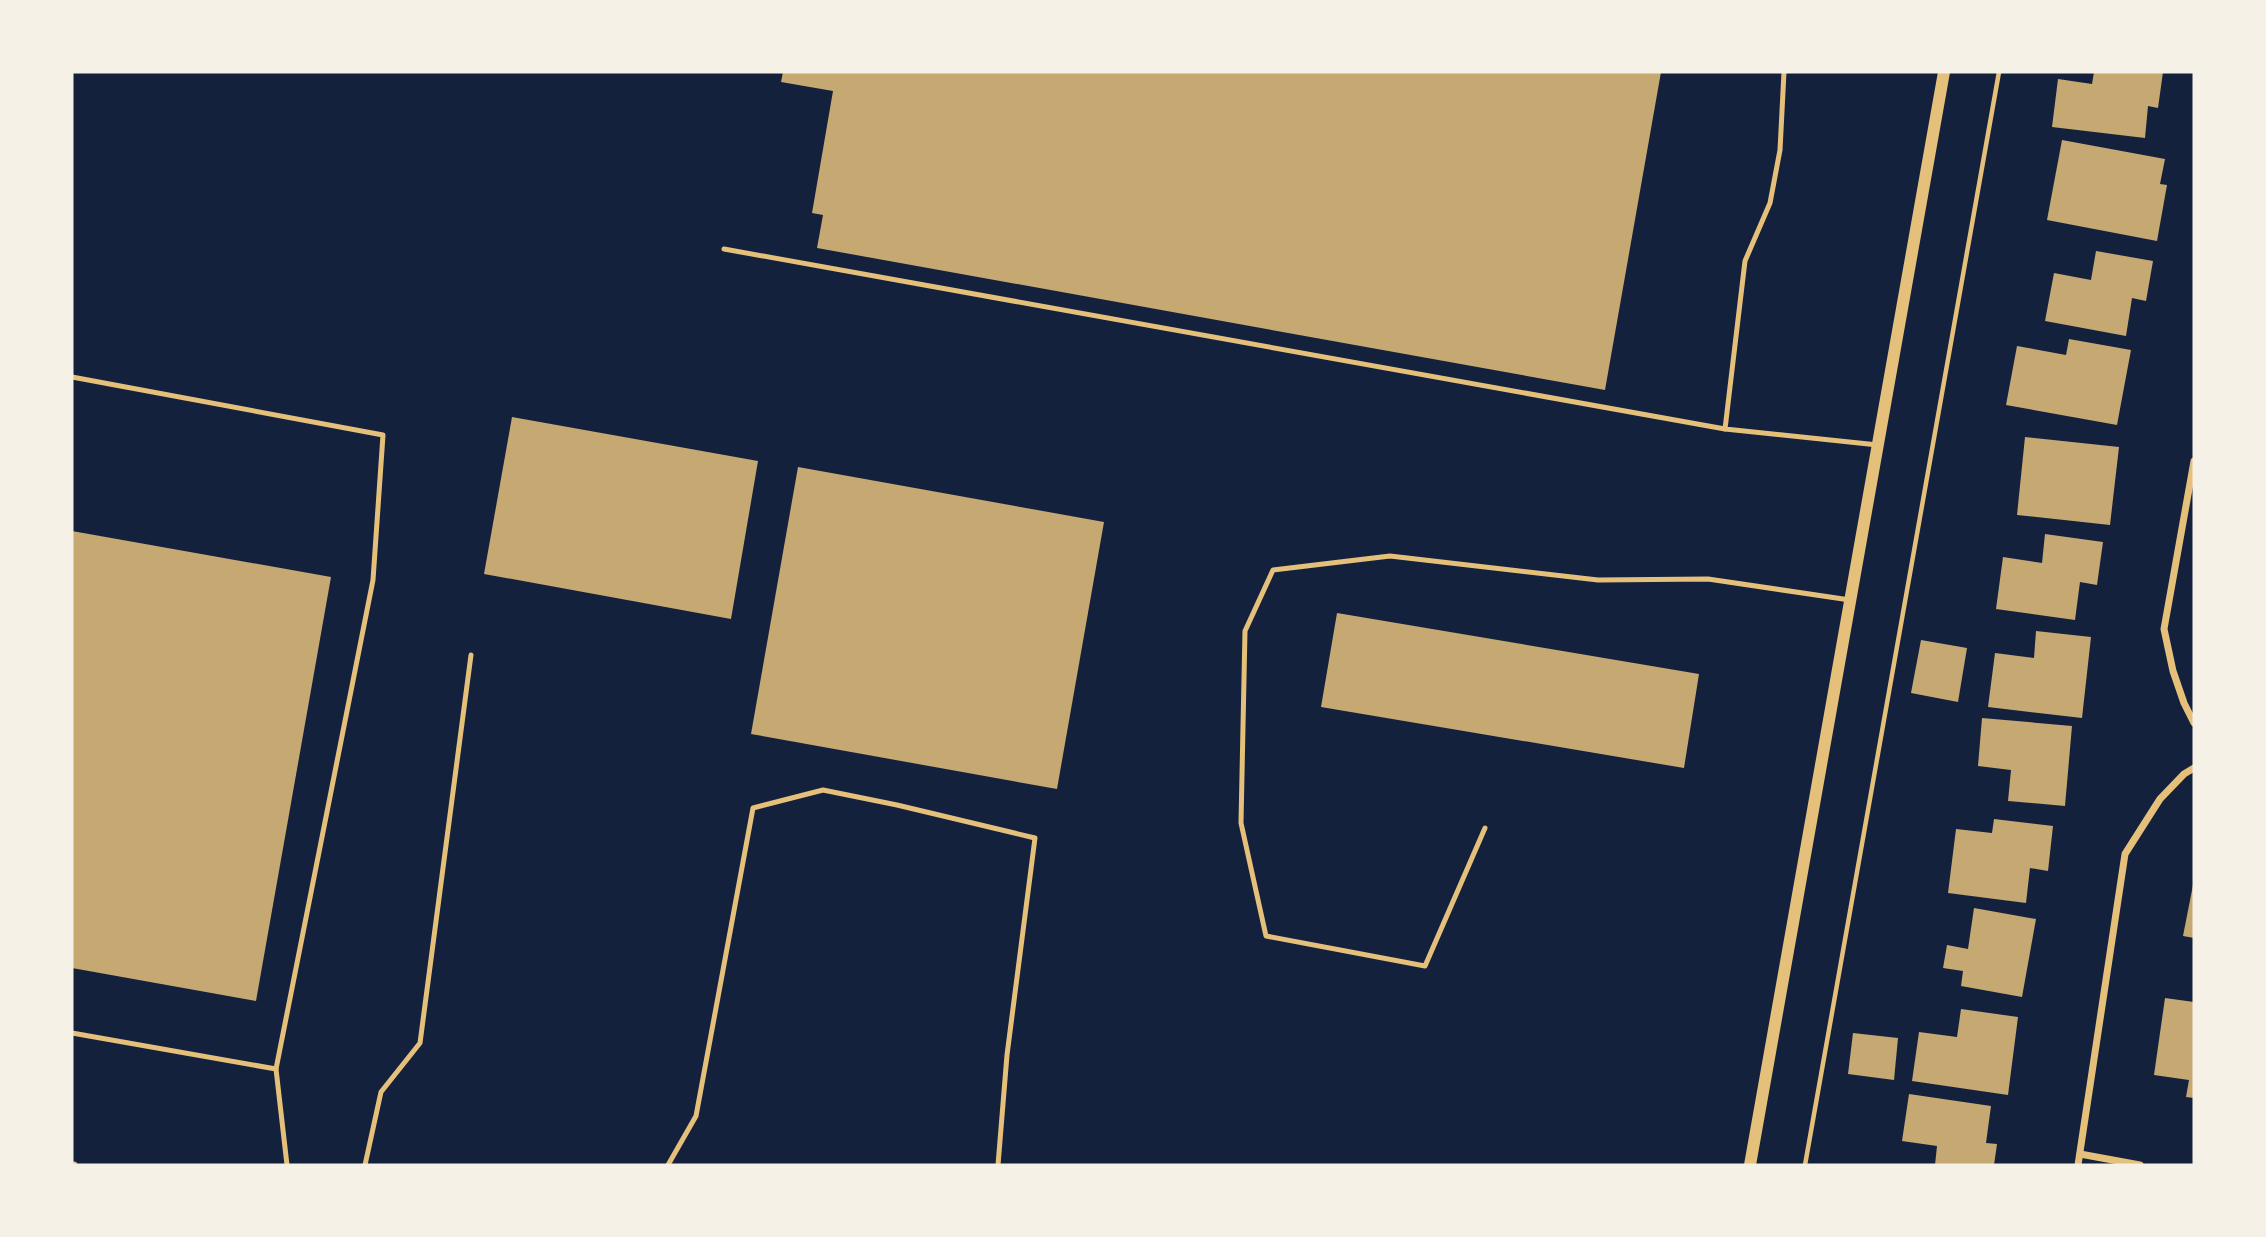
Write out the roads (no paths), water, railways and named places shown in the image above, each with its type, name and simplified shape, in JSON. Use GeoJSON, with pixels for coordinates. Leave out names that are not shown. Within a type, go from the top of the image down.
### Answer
{"type":"FeatureCollection","features":[{"type":"Feature","properties":{"kind":"street"},"geometry":{"type":"LineString","coordinates":[[1750,1165],[1944,72]]}},
{"type":"Feature","properties":{"kind":"street"},"geometry":{"type":"LineString","coordinates":[[2194,461],[2164,629],[2183,703],[2194,723]]}},
{"type":"Feature","properties":{"kind":"street"},"geometry":{"type":"LineString","coordinates":[[2078,1165],[2125,854],[2160,799],[2194,768]]}},
{"type":"Feature","properties":{"kind":"street"},"geometry":{"type":"LineString","coordinates":[[2080,1154],[2140,1165]]}},
{"type":"Feature","properties":{"kind":"lane"},"geometry":{"type":"LineString","coordinates":[[1725,429],[1745,261],[1770,203],[1780,150],[1784,72]]}},
{"type":"Feature","properties":{"kind":"lane"},"geometry":{"type":"LineString","coordinates":[[724,249],[1725,429],[1878,444]]}},
{"type":"Feature","properties":{"kind":"lane"},"geometry":{"type":"LineString","coordinates":[[72,377],[383,435],[373,580],[276,1069],[287,1165]]}},
{"type":"Feature","properties":{"kind":"lane"},"geometry":{"type":"LineString","coordinates":[[1485,828],[1425,966],[1266,936],[1241,822],[1241,809],[1245,631],[1273,570],[1390,556],[1598,580],[1708,579],[1850,600]]}},
{"type":"Feature","properties":{"kind":"lane"},"geometry":{"type":"LineString","coordinates":[[365,1165],[381,1092],[420,1043],[471,655]]}},
{"type":"Feature","properties":{"kind":"lane"},"geometry":{"type":"LineString","coordinates":[[668,1165],[696,1116],[753,808],[823,790],[897,804],[1035,838],[1007,1055],[998,1165]]}},
{"type":"Feature","properties":{"kind":"lane"},"geometry":{"type":"LineString","coordinates":[[72,1033],[276,1069]]}}]}
